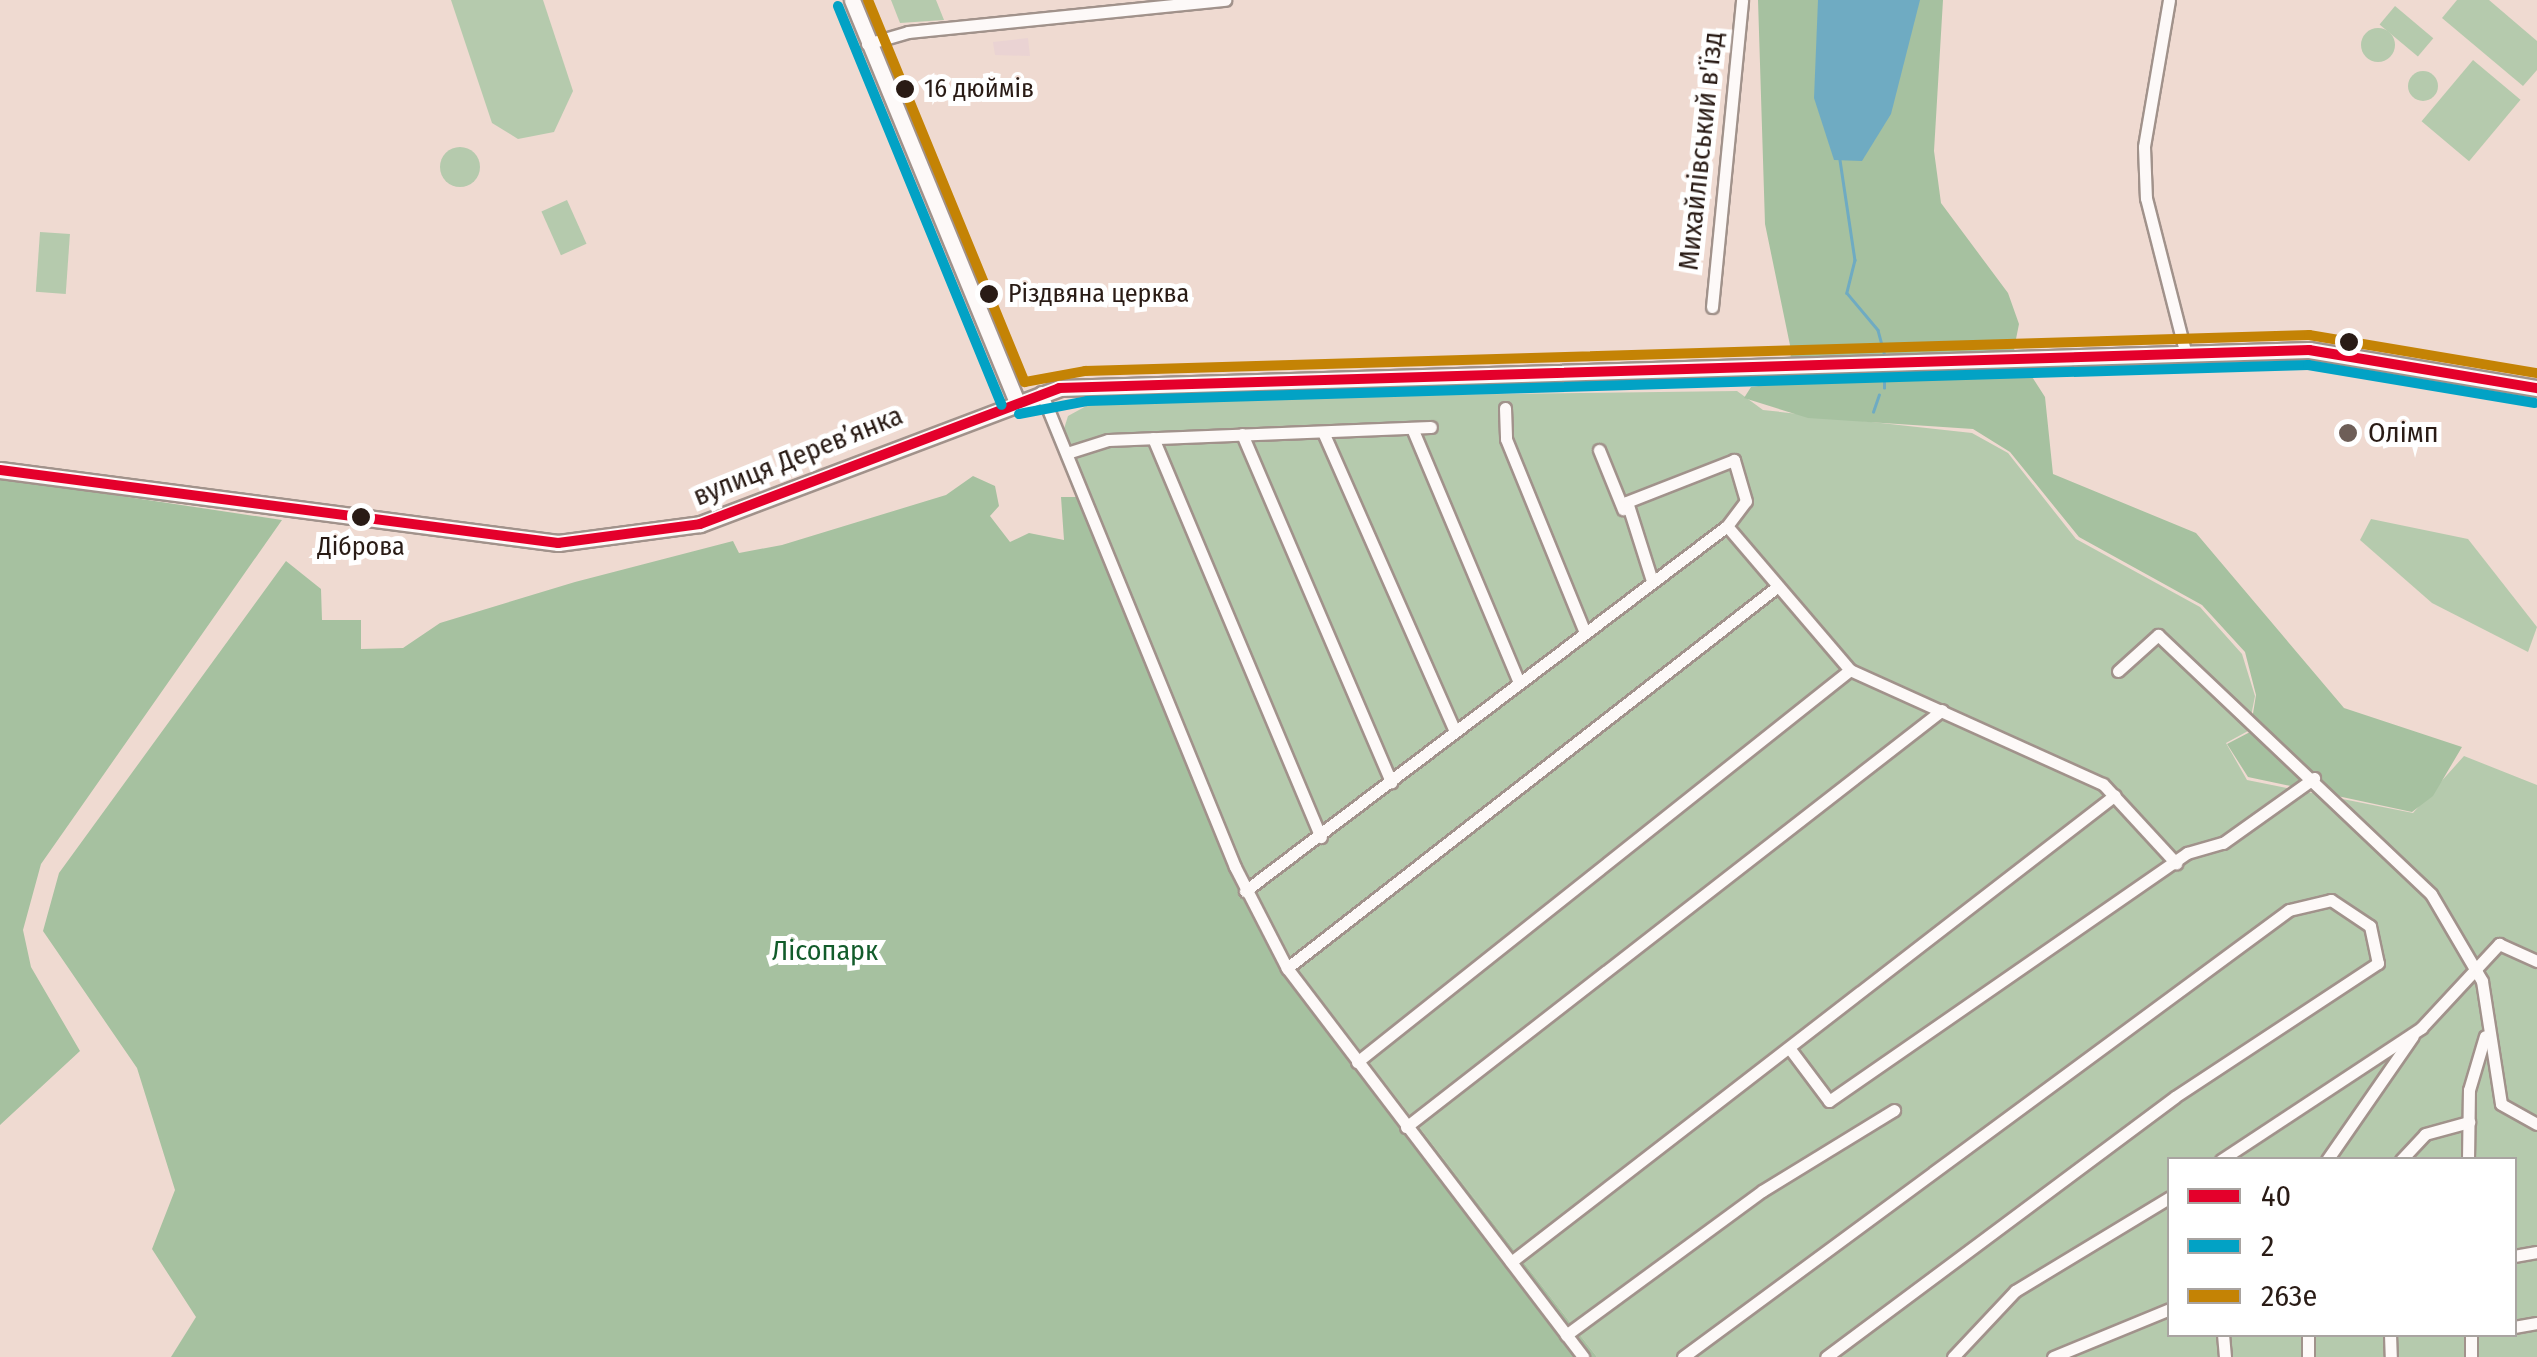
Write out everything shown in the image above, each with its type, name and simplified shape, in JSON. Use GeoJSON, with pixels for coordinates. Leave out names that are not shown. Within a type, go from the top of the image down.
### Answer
{"type":"FeatureCollection","features":[{"type":"Feature","properties":{"kind":"main road"},"geometry":{"type":"LineString","coordinates":[[852,0],[1016,399]]}},
{"type":"Feature","properties":{"kind":"main road","name":"вулиця Дерев’янка"},"geometry":{"type":"LineString","coordinates":[[0,470],[492,539],[591,542],[729,515],[1041,392],[2186,355],[2357,354],[2537,388]]}},
{"type":"Feature","properties":{"kind":"street"},"geometry":{"type":"LineString","coordinates":[[868,44],[908,32],[1225,0]]}},
{"type":"Feature","properties":{"kind":"street","name":"Михайлівський в'їзд"},"geometry":{"type":"LineString","coordinates":[[1712,307],[1742,0]]}},
{"type":"Feature","properties":{"kind":"street"},"geometry":{"type":"LineString","coordinates":[[2170,0],[2144,147],[2146,198],[2186,355]]}},
{"type":"Feature","properties":{"kind":"street"},"geometry":{"type":"LineString","coordinates":[[1041,392],[1246,891],[1286,968],[1583,1357]]}},
{"type":"Feature","properties":{"kind":"street"},"geometry":{"type":"LineString","coordinates":[[1504,408],[1506,439],[1584,630]]}},
{"type":"Feature","properties":{"kind":"street"},"geometry":{"type":"LineString","coordinates":[[1067,453],[1153,438],[1431,426]]}},
{"type":"Feature","properties":{"kind":"street"},"geometry":{"type":"LineString","coordinates":[[1412,428],[1519,682]]}},
{"type":"Feature","properties":{"kind":"street"},"geometry":{"type":"LineString","coordinates":[[1323,432],[1455,731]]}},
{"type":"Feature","properties":{"kind":"street"},"geometry":{"type":"LineString","coordinates":[[1242,434],[1391,782]]}},
{"type":"Feature","properties":{"kind":"street"},"geometry":{"type":"LineString","coordinates":[[1153,438],[1321,836]]}},
{"type":"Feature","properties":{"kind":"street"},"geometry":{"type":"LineString","coordinates":[[1599,450],[1652,581]]}},
{"type":"Feature","properties":{"kind":"street"},"geometry":{"type":"LineString","coordinates":[[1246,891],[1584,630],[1727,526],[1746,501],[1730,458],[1624,509]]}},
{"type":"Feature","properties":{"kind":"street"},"geometry":{"type":"LineString","coordinates":[[1727,526],[1850,670],[1942,710],[2114,796],[2176,863]]}},
{"type":"Feature","properties":{"kind":"street"},"geometry":{"type":"LineString","coordinates":[[1286,968],[1778,586]]}},
{"type":"Feature","properties":{"kind":"street"},"geometry":{"type":"LineString","coordinates":[[2118,671],[2158,635],[2314,778],[2431,894],[2477,965],[2501,1104],[2537,1124]]}},
{"type":"Feature","properties":{"kind":"street"},"geometry":{"type":"LineString","coordinates":[[1357,1062],[1850,670]]}},
{"type":"Feature","properties":{"kind":"street"},"geometry":{"type":"LineString","coordinates":[[1406,1127],[1942,710]]}},
{"type":"Feature","properties":{"kind":"street"},"geometry":{"type":"LineString","coordinates":[[1790,1049],[1828,1101],[2176,863],[2314,778]]}},
{"type":"Feature","properties":{"kind":"street"},"geometry":{"type":"LineString","coordinates":[[1510,1262],[2114,796]]}},
{"type":"Feature","properties":{"kind":"street"},"geometry":{"type":"LineString","coordinates":[[1682,1357],[2289,910],[2331,900],[2370,926],[2378,963],[2175,1097],[1826,1357]]}},
{"type":"Feature","properties":{"kind":"street"},"geometry":{"type":"LineString","coordinates":[[2329,1157],[2417,1031],[2477,965],[2509,943],[2537,960]]}},
{"type":"Feature","properties":{"kind":"street"},"geometry":{"type":"LineString","coordinates":[[2468,1157],[2469,1122],[2487,1028]]}},
{"type":"Feature","properties":{"kind":"street"},"geometry":{"type":"LineString","coordinates":[[2227,1157],[2417,1031]]}},
{"type":"Feature","properties":{"kind":"street"},"geometry":{"type":"LineString","coordinates":[[1566,1335],[1762,1191],[1894,1110]]}},
{"type":"Feature","properties":{"kind":"street"},"geometry":{"type":"LineString","coordinates":[[2404,1157],[2426,1134],[2469,1122]]}},
{"type":"Feature","properties":{"kind":"street"},"geometry":{"type":"LineString","coordinates":[[1954,1357],[2015,1291],[2167,1200]]}},
{"type":"Feature","properties":{"kind":"street"},"geometry":{"type":"LineString","coordinates":[[2053,1357],[2167,1310]]}},
{"type":"Feature","properties":{"kind":"shaded area"},"geometry":{"type":"Polygon","coordinates":[[[1028,38],[1030,56],[995,55],[993,42],[1028,38]]]}},
{"type":"Feature","properties":{"kind":"green space"},"geometry":{"type":"Polygon","coordinates":[[[451,0],[543,0],[573,91],[554,132],[518,139],[492,123],[451,0]]]}},
{"type":"Feature","properties":{"kind":"green space"},"geometry":{"type":"Polygon","coordinates":[[[891,0],[936,0],[944,20],[900,23],[891,0]]]}},
{"type":"Feature","properties":{"kind":"green space"},"geometry":{"type":"Polygon","coordinates":[[[1758,0],[1943,0],[1934,151],[1941,203],[2008,293],[2019,324],[2014,349],[2045,397],[2053,474],[2196,533],[2344,708],[2462,747],[2433,796],[2412,812],[2248,777],[2227,744],[2250,732],[2256,695],[2245,652],[2202,605],[2079,537],[2010,452],[1973,429],[1808,418],[1744,398],[1751,387],[1789,382],[1791,350],[1765,224],[1758,0]]]}},
{"type":"Feature","properties":{"kind":"green space"},"geometry":{"type":"Polygon","coordinates":[[[2457,0],[2489,0],[2537,41],[2537,70],[2523,86],[2442,18],[2457,0]]]}},
{"type":"Feature","properties":{"kind":"green space"},"geometry":{"type":"Polygon","coordinates":[[[2395,6],[2433,38],[2418,57],[2380,24],[2395,6]]]}},
{"type":"Feature","properties":{"kind":"green space"},"geometry":{"type":"Polygon","coordinates":[[[2378,28],[2390,33],[2395,45],[2390,57],[2378,62],[2366,57],[2361,45],[2366,33],[2378,28]]]}},
{"type":"Feature","properties":{"kind":"green space"},"geometry":{"type":"Polygon","coordinates":[[[2473,60],[2520,100],[2469,161],[2422,121],[2473,60]]]}},
{"type":"Feature","properties":{"kind":"green space"},"geometry":{"type":"Polygon","coordinates":[[[2423,71],[2434,75],[2438,86],[2434,97],[2423,101],[2412,97],[2408,86],[2412,75],[2423,71]]]}},
{"type":"Feature","properties":{"kind":"green space"},"geometry":{"type":"Polygon","coordinates":[[[460,147],[474,153],[480,167],[474,181],[460,187],[446,181],[440,167],[446,153],[460,147]]]}},
{"type":"Feature","properties":{"kind":"green space"},"geometry":{"type":"Polygon","coordinates":[[[567,200],[587,244],[561,255],[541,211],[567,200]]]}},
{"type":"Feature","properties":{"kind":"green space"},"geometry":{"type":"Polygon","coordinates":[[[40,232],[70,234],[66,294],[36,292],[40,232]]]}},
{"type":"Feature","properties":{"kind":"green space"},"geometry":{"type":"Polygon","coordinates":[[[1737,391],[1763,410],[1972,433],[2008,453],[2076,539],[2200,607],[2242,654],[2255,696],[2248,731],[2226,743],[2247,780],[2413,813],[2464,756],[2537,785],[2537,1357],[1597,1357],[1296,968],[1247,884],[1063,432],[1068,416],[1099,399],[1737,391]]]}},
{"type":"Feature","properties":{"kind":"green space","name":"Лісопарк"},"geometry":{"type":"Polygon","coordinates":[[[973,476],[995,486],[999,506],[990,516],[1010,542],[1029,533],[1064,540],[1061,497],[1085,497],[1247,884],[1296,968],[1597,1357],[171,1357],[196,1317],[152,1249],[175,1190],[137,1068],[43,931],[59,873],[286,561],[321,589],[322,620],[361,620],[361,649],[403,648],[440,623],[575,582],[733,541],[739,553],[782,545],[946,495],[973,476]]]}},
{"type":"Feature","properties":{"kind":"green space"},"geometry":{"type":"Polygon","coordinates":[[[0,478],[282,520],[41,864],[23,930],[31,967],[80,1051],[0,1125],[0,478]]]}},
{"type":"Feature","properties":{"kind":"green space"},"geometry":{"type":"Polygon","coordinates":[[[2371,519],[2468,539],[2537,627],[2528,652],[2432,603],[2360,540],[2371,519]]]}},
{"type":"Feature","properties":{"kind":"water"},"geometry":{"type":"Polygon","coordinates":[[[1818,0],[1920,0],[1891,114],[1862,161],[1834,160],[1814,98],[1818,0]]]}},
{"type":"Feature","properties":{"kind":"waterway"},"geometry":{"type":"LineString","coordinates":[[1840,160],[1855,260],[1847,293],[1878,330],[1885,356]]}},
{"type":"Feature","properties":{"kind":"waterway"},"geometry":{"type":"LineString","coordinates":[[1884,369],[1884,388]]}},
{"type":"Feature","properties":{"kind":"waterway"},"geometry":{"type":"LineString","coordinates":[[1873,412],[1879,395]]}},
{"type":"Feature","properties":{"kind":"transit line","name":"263е"},"geometry":{"type":"LineString","coordinates":[[868,0],[1025,382],[1085,371],[2309,335],[2537,373]]}},
{"type":"Feature","properties":{"kind":"transit line","name":"2"},"geometry":{"type":"LineString","coordinates":[[838,6],[1002,405]]}},
{"type":"Feature","properties":{"kind":"transit line","name":"40"},"geometry":{"type":"LineString","coordinates":[[0,470],[558,543],[700,524],[1059,388],[2309,350],[2537,388]]}},
{"type":"Feature","properties":{"kind":"transit line","name":"2"},"geometry":{"type":"LineString","coordinates":[[1019,414],[1087,401],[2308,365],[2535,403]]}},
{"type":"Feature","properties":{"kind":"place","name":"16 дюймів"},"geometry":{"type":"Point","coordinates":[905,89]}},
{"type":"Feature","properties":{"kind":"place","name":"Різдвяна церква"},"geometry":{"type":"Point","coordinates":[989,294]}},
{"type":"Feature","properties":{"kind":"place","name":"Олімп"},"geometry":{"type":"Point","coordinates":[2348,433]}},
{"type":"Feature","properties":{"kind":"place","name":"Діброва"},"geometry":{"type":"Point","coordinates":[361,517]}}]}
